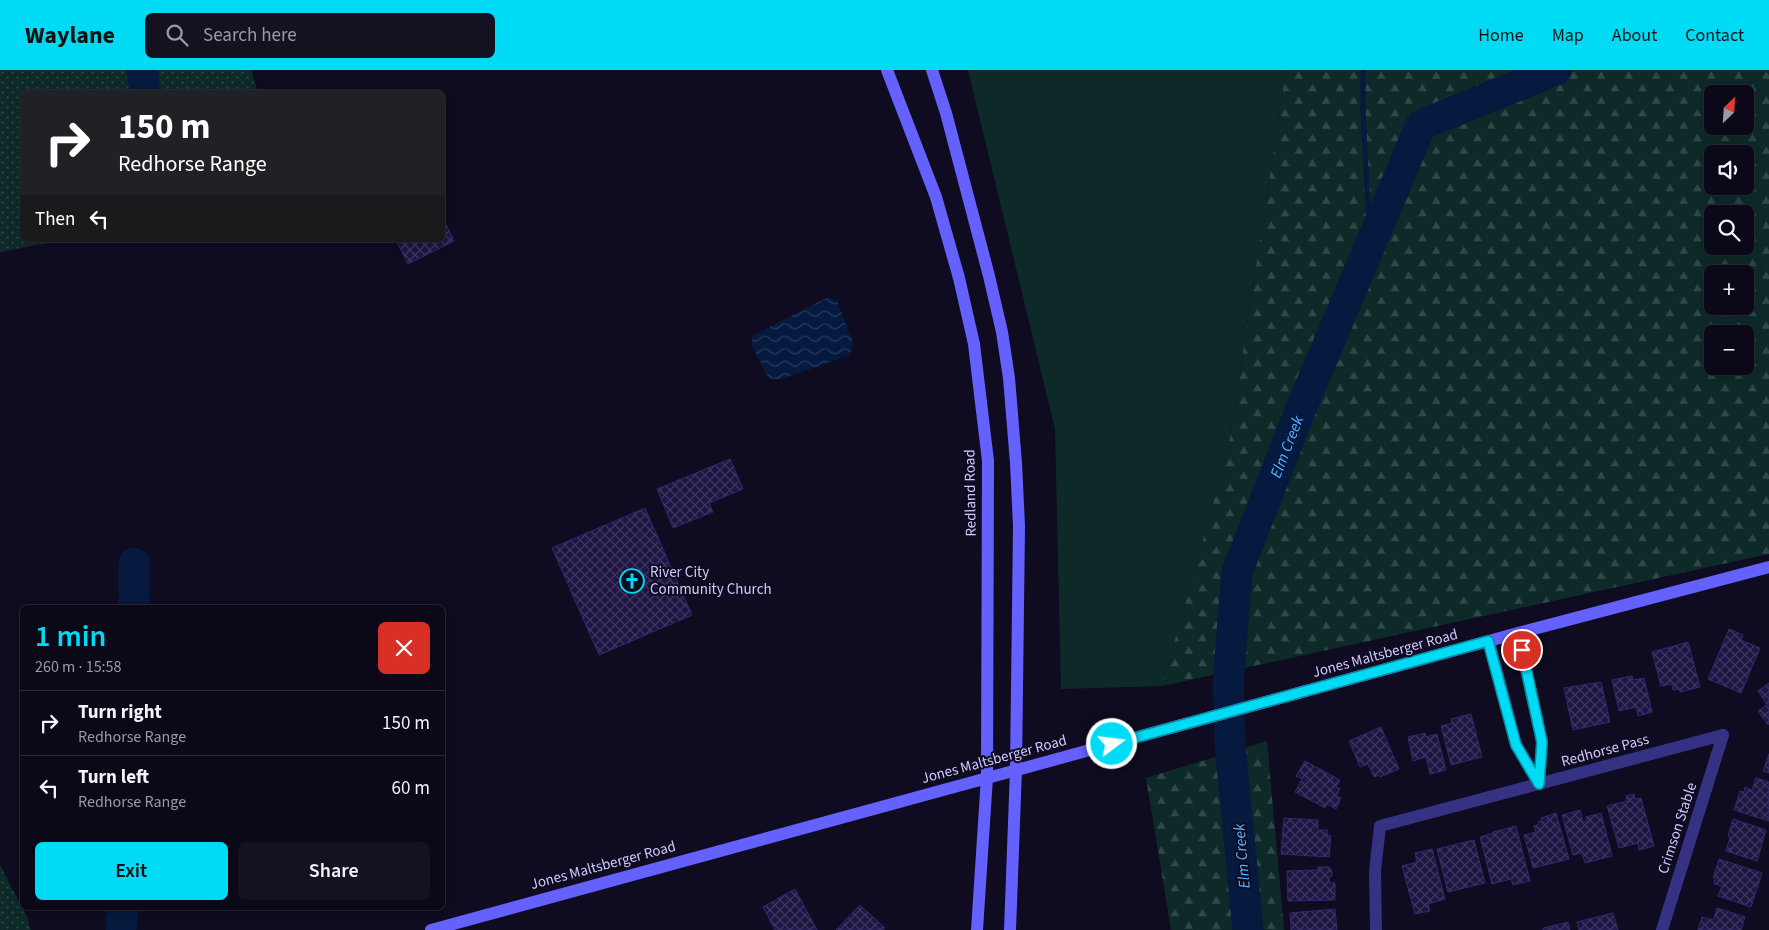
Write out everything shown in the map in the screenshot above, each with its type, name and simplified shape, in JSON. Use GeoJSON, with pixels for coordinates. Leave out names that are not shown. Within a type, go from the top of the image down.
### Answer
{"type":"FeatureCollection","features":[{"type":"Feature","properties":{"kind":"main road","name":"Redland Road"},"geometry":{"type":"LineString","coordinates":[[887,70],[936,197],[959,278],[974,344],[988,461],[987,777],[977,930]]}},
{"type":"Feature","properties":{"kind":"main road"},"geometry":{"type":"LineString","coordinates":[[932,70],[946,113],[989,276],[1002,332],[1009,378],[1019,526],[1016,769],[1010,930]]}},
{"type":"Feature","properties":{"kind":"main road","name":"Jones Maltsberger Road"},"geometry":{"type":"LineString","coordinates":[[431,930],[1016,769],[1769,567]]}},
{"type":"Feature","properties":{"kind":"street"},"geometry":{"type":"LineString","coordinates":[[1518,633],[1542,742],[1539,784]]}},
{"type":"Feature","properties":{"kind":"street"},"geometry":{"type":"LineString","coordinates":[[1488,641],[1516,745],[1539,784]]}},
{"type":"Feature","properties":{"kind":"street","name":"Redhorse Pass"},"geometry":{"type":"LineString","coordinates":[[1376,930],[1375,870],[1380,826],[1723,736]]}},
{"type":"Feature","properties":{"kind":"street","name":"Crimson Stable"},"geometry":{"type":"LineString","coordinates":[[1662,930],[1723,736]]}},
{"type":"Feature","properties":{"kind":"green space"},"geometry":{"type":"Polygon","coordinates":[[[0,70],[251,70],[257,90],[20,90],[20,242],[52,242],[0,252],[0,70]]]}},
{"type":"Feature","properties":{"kind":"green space"},"geometry":{"type":"Polygon","coordinates":[[[968,70],[1286,70],[1228,450],[1162,686],[1061,689],[1055,429],[968,70]]]}},
{"type":"Feature","properties":{"kind":"green space"},"geometry":{"type":"Polygon","coordinates":[[[1286,70],[1769,70],[1769,554],[1162,686],[1228,450],[1286,70]]]}},
{"type":"Feature","properties":{"kind":"green space"},"geometry":{"type":"Polygon","coordinates":[[[1267,741],[1284,930],[1171,930],[1146,778],[1267,741]]]}},
{"type":"Feature","properties":{"kind":"green space"},"geometry":{"type":"Polygon","coordinates":[[[0,865],[20,904],[20,910],[23,910],[27,917],[31,930],[0,930],[0,865]]]}},
{"type":"Feature","properties":{"kind":"water"},"geometry":{"type":"Polygon","coordinates":[[[828,297],[837,301],[853,342],[850,355],[782,379],[769,379],[752,346],[752,336],[828,297]]]}},
{"type":"Feature","properties":{"kind":"building"},"geometry":{"type":"Polygon","coordinates":[[[445,222],[454,241],[408,264],[397,242],[445,242],[445,222]]]}},
{"type":"Feature","properties":{"kind":"building"},"geometry":{"type":"Polygon","coordinates":[[[730,459],[743,489],[709,503],[713,512],[673,528],[657,489],[730,459]]]}},
{"type":"Feature","properties":{"kind":"building"},"geometry":{"type":"Polygon","coordinates":[[[645,508],[692,615],[599,655],[552,548],[645,508]]]}},
{"type":"Feature","properties":{"kind":"building"},"geometry":{"type":"Polygon","coordinates":[[[1729,629],[1743,635],[1741,640],[1760,648],[1741,693],[1708,679],[1729,629]]]}},
{"type":"Feature","properties":{"kind":"building"},"geometry":{"type":"Polygon","coordinates":[[[1688,642],[1700,687],[1680,692],[1679,689],[1673,690],[1672,684],[1661,686],[1652,652],[1688,642]]]}},
{"type":"Feature","properties":{"kind":"building"},"geometry":{"type":"Polygon","coordinates":[[[1632,676],[1633,680],[1644,678],[1652,712],[1638,716],[1636,707],[1619,711],[1612,680],[1632,676]]]}},
{"type":"Feature","properties":{"kind":"building"},"geometry":{"type":"Polygon","coordinates":[[[1601,682],[1610,722],[1573,730],[1564,688],[1601,682]]]}},
{"type":"Feature","properties":{"kind":"building"},"geometry":{"type":"Polygon","coordinates":[[[1769,683],[1768,725],[1758,711],[1767,705],[1758,691],[1769,683]]]}},
{"type":"Feature","properties":{"kind":"building"},"geometry":{"type":"Polygon","coordinates":[[[1471,714],[1482,757],[1451,765],[1441,726],[1452,723],[1451,719],[1471,714]]]}},
{"type":"Feature","properties":{"kind":"building"},"geometry":{"type":"Polygon","coordinates":[[[1381,727],[1399,769],[1380,777],[1379,775],[1374,777],[1368,764],[1360,767],[1349,741],[1381,727]]]}},
{"type":"Feature","properties":{"kind":"building"},"geometry":{"type":"Polygon","coordinates":[[[1425,733],[1426,737],[1437,734],[1446,770],[1430,774],[1426,757],[1413,761],[1408,737],[1425,733]]]}},
{"type":"Feature","properties":{"kind":"building"},"geometry":{"type":"Polygon","coordinates":[[[1769,754],[1769,773],[1763,771],[1769,754]]]}},
{"type":"Feature","properties":{"kind":"building"},"geometry":{"type":"Polygon","coordinates":[[[1305,761],[1340,780],[1336,787],[1340,789],[1336,796],[1341,798],[1336,809],[1327,804],[1325,808],[1295,792],[1302,779],[1296,776],[1305,761]]]}},
{"type":"Feature","properties":{"kind":"building"},"geometry":{"type":"Polygon","coordinates":[[[1756,778],[1769,782],[1769,821],[1734,810],[1740,791],[1744,792],[1745,787],[1752,790],[1756,778]]]}},
{"type":"Feature","properties":{"kind":"building"},"geometry":{"type":"Polygon","coordinates":[[[1634,794],[1635,799],[1641,798],[1654,846],[1639,850],[1638,843],[1619,848],[1607,806],[1627,801],[1626,796],[1634,794]]]}},
{"type":"Feature","properties":{"kind":"building"},"geometry":{"type":"Polygon","coordinates":[[[1580,810],[1583,822],[1587,821],[1586,817],[1601,813],[1612,856],[1585,863],[1582,853],[1573,855],[1562,815],[1580,810]]]}},
{"type":"Feature","properties":{"kind":"building"},"geometry":{"type":"Polygon","coordinates":[[[1556,813],[1569,859],[1533,868],[1524,835],[1536,832],[1534,826],[1542,821],[1541,818],[1556,813]]]}},
{"type":"Feature","properties":{"kind":"building"},"geometry":{"type":"Polygon","coordinates":[[[1284,818],[1318,820],[1318,830],[1327,830],[1327,835],[1331,836],[1329,857],[1281,854],[1284,818]]]}},
{"type":"Feature","properties":{"kind":"building"},"geometry":{"type":"Polygon","coordinates":[[[1733,819],[1766,830],[1757,861],[1726,851],[1733,819]]]}},
{"type":"Feature","properties":{"kind":"building"},"geometry":{"type":"Polygon","coordinates":[[[1516,826],[1530,881],[1513,885],[1511,879],[1492,884],[1480,837],[1516,826]]]}},
{"type":"Feature","properties":{"kind":"building"},"geometry":{"type":"Polygon","coordinates":[[[1474,840],[1485,883],[1448,892],[1437,849],[1474,840]]]}},
{"type":"Feature","properties":{"kind":"building"},"geometry":{"type":"Polygon","coordinates":[[[1432,849],[1445,899],[1428,904],[1430,911],[1415,914],[1402,866],[1417,862],[1415,853],[1432,849]]]}},
{"type":"Feature","properties":{"kind":"building"},"geometry":{"type":"Polygon","coordinates":[[[1719,859],[1762,873],[1751,907],[1718,896],[1722,886],[1714,884],[1715,879],[1713,878],[1719,859]]]}},
{"type":"Feature","properties":{"kind":"building"},"geometry":{"type":"Polygon","coordinates":[[[1318,867],[1329,867],[1332,871],[1332,876],[1329,877],[1330,883],[1335,883],[1335,900],[1288,901],[1287,871],[1318,870],[1318,867]]]}},
{"type":"Feature","properties":{"kind":"building"},"geometry":{"type":"Polygon","coordinates":[[[795,889],[817,930],[775,930],[763,907],[795,889]]]}},
{"type":"Feature","properties":{"kind":"building"},"geometry":{"type":"Polygon","coordinates":[[[860,905],[885,928],[883,930],[836,930],[860,905]]]}},
{"type":"Feature","properties":{"kind":"building"},"geometry":{"type":"Polygon","coordinates":[[[1717,908],[1745,917],[1741,930],[1698,930],[1702,917],[1713,920],[1717,908]]]}},
{"type":"Feature","properties":{"kind":"building"},"geometry":{"type":"Polygon","coordinates":[[[1335,909],[1337,930],[1291,930],[1290,913],[1335,909]]]}},
{"type":"Feature","properties":{"kind":"building"},"geometry":{"type":"Polygon","coordinates":[[[1613,913],[1618,930],[1579,930],[1577,922],[1613,913]]]}},
{"type":"Feature","properties":{"kind":"building"},"geometry":{"type":"Polygon","coordinates":[[[1568,922],[1570,930],[1543,930],[1543,928],[1568,922]]]}},
{"type":"Feature","properties":{"kind":"waterway"},"geometry":{"type":"LineString","coordinates":[[142,70],[145,90]]}},
{"type":"Feature","properties":{"kind":"waterway"},"geometry":{"type":"LineString","coordinates":[[1363,70],[1363,111],[1370,247]]}},
{"type":"Feature","properties":{"kind":"waterway","name":"Elm Creek"},"geometry":{"type":"LineString","coordinates":[[1248,930],[1230,745],[1228,683],[1237,572],[1300,411],[1421,125],[1556,70]]}},
{"type":"Feature","properties":{"kind":"waterway"},"geometry":{"type":"LineString","coordinates":[[134,563],[134,605]]}},
{"type":"Feature","properties":{"kind":"waterway"},"geometry":{"type":"LineString","coordinates":[[121,930],[123,910]]}},
{"type":"Feature","properties":{"kind":"place","name":"River City Community Church"},"geometry":{"type":"Point","coordinates":[632,581]}},
{"type":"Feature","properties":{"kind":"route"},"geometry":{"type":"LineString","coordinates":[[1112,744],[1488,641],[1516,745],[1539,784],[1542,742],[1522,650]]}}]}
